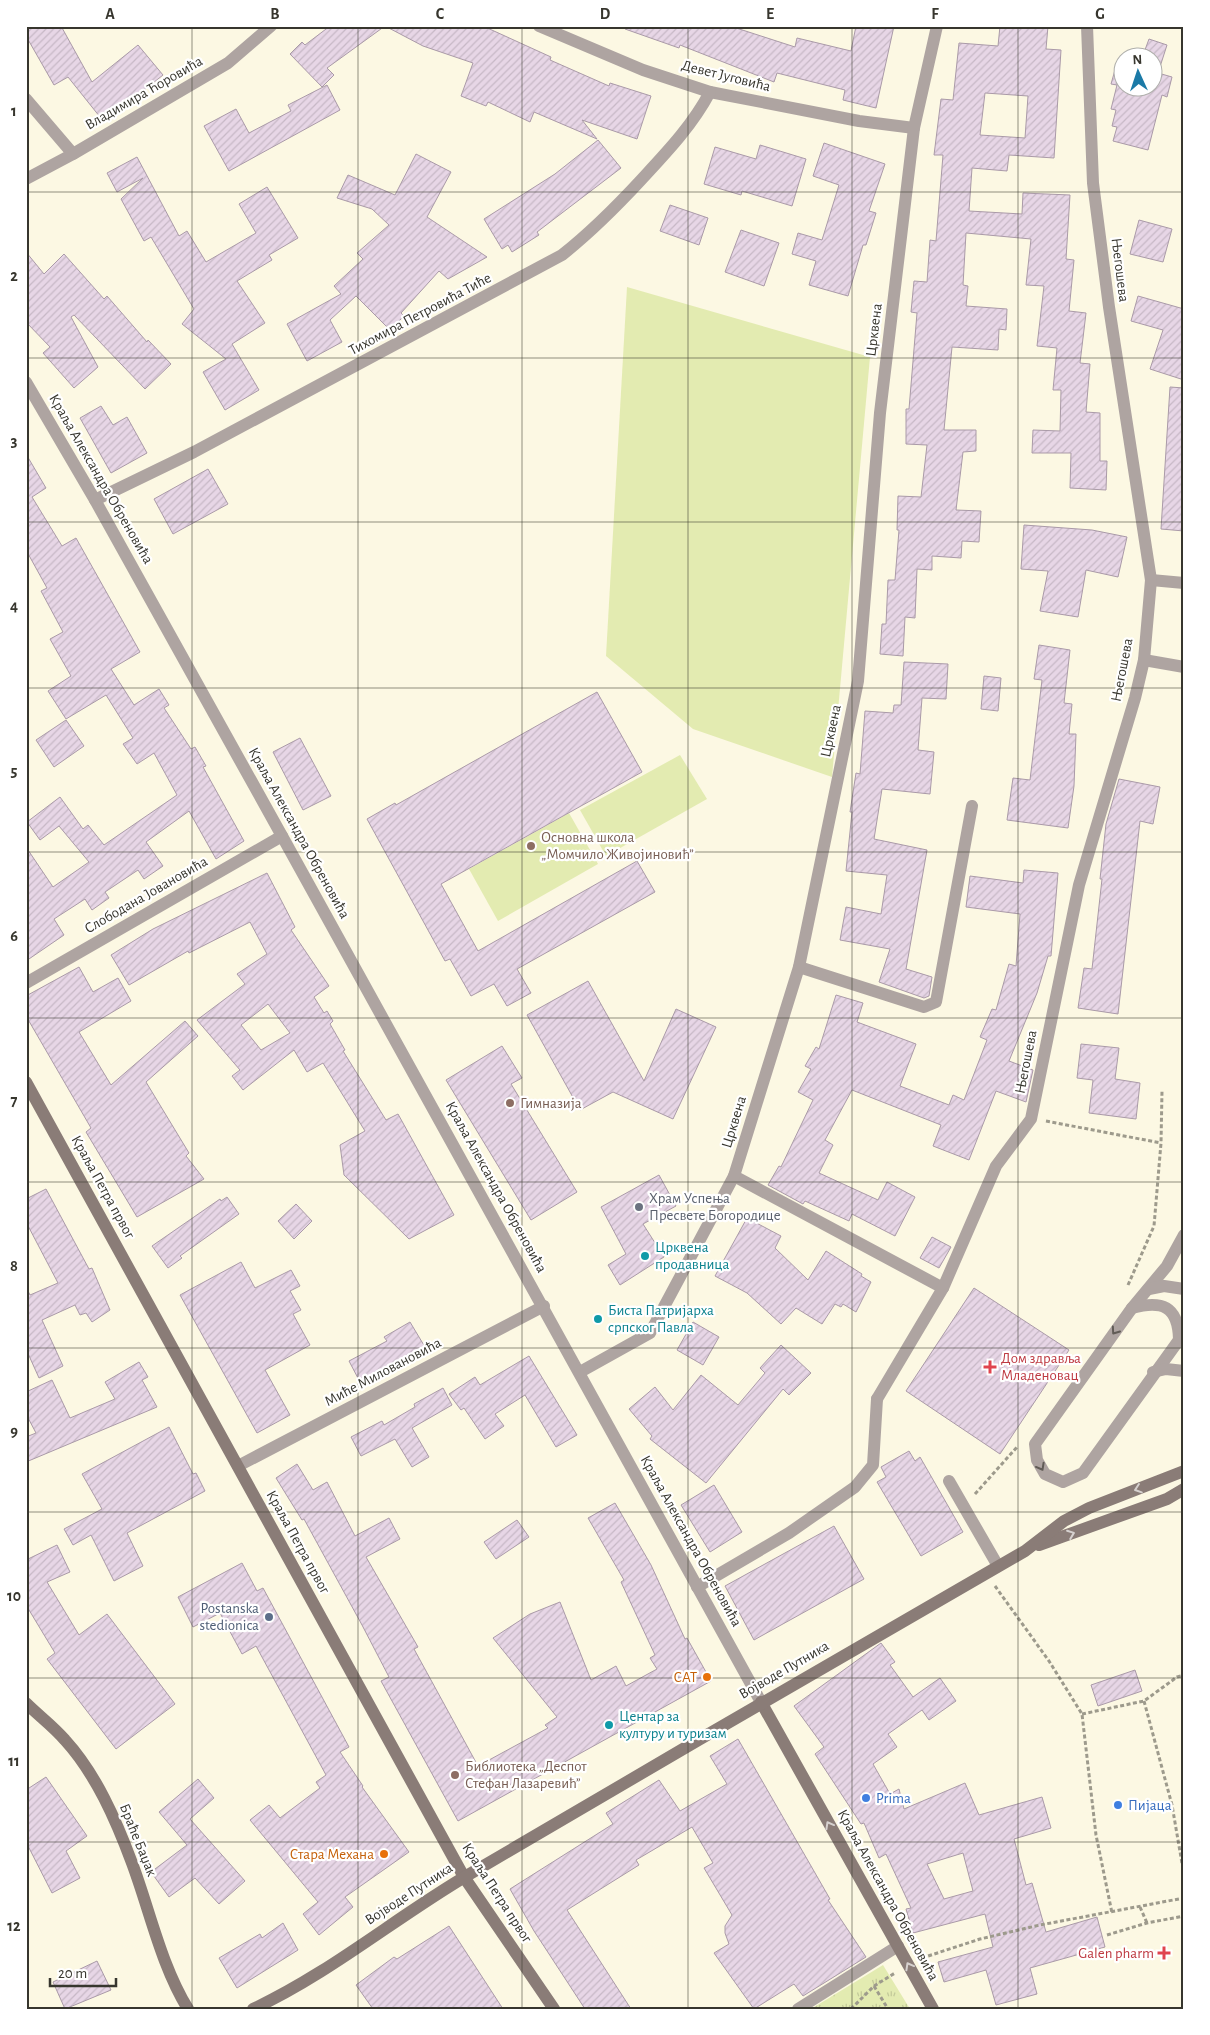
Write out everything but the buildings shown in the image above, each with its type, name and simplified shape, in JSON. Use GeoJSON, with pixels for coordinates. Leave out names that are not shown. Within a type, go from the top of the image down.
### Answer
{"type":"FeatureCollection","features":[{"type":"Feature","properties":{"kind":"street","name":"Владимира Ћоровића"},"geometry":{"type":"LineString","coordinates":[[26,178],[73,154],[228,63],[271,26]]}},
{"type":"Feature","properties":{"kind":"street","name":"Девет Југовића"},"geometry":{"type":"LineString","coordinates":[[539,26],[643,70],[710,92],[859,121],[914,128]]}},
{"type":"Feature","properties":{"kind":"street","name":"Црквена"},"geometry":{"type":"LineString","coordinates":[[580,1372],[650,1334],[734,1176],[799,967],[858,680],[880,414],[914,128],[937,26]]}},
{"type":"Feature","properties":{"kind":"street","name":"Његошева"},"geometry":{"type":"LineString","coordinates":[[697,1587],[790,1533],[855,1487],[873,1465],[877,1399],[943,1288],[996,1166],[1031,1119],[1078,885],[1144,660],[1151,580],[1108,307],[1093,183],[1087,26]]}},
{"type":"Feature","properties":{"kind":"street","name":"Тихомира Петровића Тиће"},"geometry":{"type":"LineString","coordinates":[[95,500],[194,452],[562,255],[593,231],[666,153],[698,114],[710,92]]}},
{"type":"Feature","properties":{"kind":"street"},"geometry":{"type":"LineString","coordinates":[[26,99],[73,154]]}},
{"type":"Feature","properties":{"kind":"street","name":"Краља Александра Обреновића"},"geometry":{"type":"LineString","coordinates":[[26,382],[95,500],[544,1306],[760,1702],[933,2009]]}},
{"type":"Feature","properties":{"kind":"street"},"geometry":{"type":"LineString","coordinates":[[1151,580],[1184,583]]}},
{"type":"Feature","properties":{"kind":"street"},"geometry":{"type":"LineString","coordinates":[[1144,660],[1184,667]]}},
{"type":"Feature","properties":{"kind":"street"},"geometry":{"type":"LineString","coordinates":[[799,967],[924,1008],[936,1002],[972,806]]}},
{"type":"Feature","properties":{"kind":"street","name":"Слободана Јовановића"},"geometry":{"type":"LineString","coordinates":[[26,983],[282,836]]}},
{"type":"Feature","properties":{"kind":"street","name":"Краља Петра првог"},"geometry":{"type":"LineString","coordinates":[[26,1082],[464,1877],[554,2009]]}},
{"type":"Feature","properties":{"kind":"street"},"geometry":{"type":"LineString","coordinates":[[734,1176],[943,1288]]}},
{"type":"Feature","properties":{"kind":"street"},"geometry":{"type":"LineString","coordinates":[[1132,1308],[1147,1304],[1162,1305],[1178,1323],[1181,1336],[1153,1372],[1083,1473],[1063,1482],[1045,1474],[1037,1460],[1035,1444],[1132,1308],[1150,1289],[1171,1260],[1184,1235]]}},
{"type":"Feature","properties":{"kind":"street"},"geometry":{"type":"LineString","coordinates":[[1150,1289],[1164,1286],[1184,1289]]}},
{"type":"Feature","properties":{"kind":"street","name":"Миће Миловановића"},"geometry":{"type":"LineString","coordinates":[[238,1466],[544,1306]]}},
{"type":"Feature","properties":{"kind":"street"},"geometry":{"type":"LineString","coordinates":[[1153,1372],[1166,1369],[1184,1371]]}},
{"type":"Feature","properties":{"kind":"street","name":"Војводе Путника"},"geometry":{"type":"LineString","coordinates":[[253,2009],[346,1956],[464,1877],[760,1702],[1025,1551],[1064,1521],[1089,1508],[1184,1471]]}},
{"type":"Feature","properties":{"kind":"street"},"geometry":{"type":"LineString","coordinates":[[949,1481],[964,1505],[992,1570]]}},
{"type":"Feature","properties":{"kind":"street","name":"Војводе Путника"},"geometry":{"type":"LineString","coordinates":[[1025,1551],[1167,1499],[1184,1489]]}},
{"type":"Feature","properties":{"kind":"street"},"geometry":{"type":"LineString","coordinates":[[1167,1499],[1184,1501]]}},
{"type":"Feature","properties":{"kind":"street","name":"Браће Баџак"},"geometry":{"type":"LineString","coordinates":[[26,1703],[65,1740],[105,1801],[132,1864],[171,1975],[188,2009]]}},
{"type":"Feature","properties":{"kind":"street"},"geometry":{"type":"LineString","coordinates":[[798,2009],[898,1946]]}},
{"type":"Feature","properties":{"kind":"path"},"geometry":{"type":"LineString","coordinates":[[1126,1289],[1154,1226],[1161,1143],[1162,1091]]}},
{"type":"Feature","properties":{"kind":"path"},"geometry":{"type":"LineString","coordinates":[[1031,1119],[1161,1143]]}},
{"type":"Feature","properties":{"kind":"path"},"geometry":{"type":"LineString","coordinates":[[964,1505],[1019,1445]]}},
{"type":"Feature","properties":{"kind":"path"},"geometry":{"type":"LineString","coordinates":[[992,1570],[997,1590],[1049,1661],[1082,1714],[1096,1834],[1112,1913]]}},
{"type":"Feature","properties":{"kind":"path"},"geometry":{"type":"LineString","coordinates":[[1082,1714],[1144,1701],[1184,1675]]}},
{"type":"Feature","properties":{"kind":"path"},"geometry":{"type":"LineString","coordinates":[[1144,1701],[1172,1805],[1184,1875]]}},
{"type":"Feature","properties":{"kind":"path"},"geometry":{"type":"LineString","coordinates":[[851,2009],[874,1986],[908,1964],[980,1940],[1040,1925],[1184,1898]]}},
{"type":"Feature","properties":{"kind":"path"},"geometry":{"type":"LineString","coordinates":[[1140,1907],[1146,1923]]}},
{"type":"Feature","properties":{"kind":"path"},"geometry":{"type":"LineString","coordinates":[[1107,1935],[1146,1923],[1184,1916]]}},
{"type":"Feature","properties":{"kind":"path"},"geometry":{"type":"LineString","coordinates":[[874,1986],[888,2009]]}},
{"type":"Feature","properties":{"kind":"green space"},"geometry":{"type":"Polygon","coordinates":[[[627,287],[870,357],[832,777],[693,729],[606,656],[627,287]]]}},
{"type":"Feature","properties":{"kind":"green space"},"geometry":{"type":"Polygon","coordinates":[[[680,755],[707,799],[606,856],[580,810],[680,755]]]}},
{"type":"Feature","properties":{"kind":"green space"},"geometry":{"type":"Polygon","coordinates":[[[569,813],[598,864],[498,921],[469,869],[569,813]]]}},
{"type":"Feature","properties":{"kind":"green space"},"geometry":{"type":"Polygon","coordinates":[[[883,1965],[910,2009],[811,2009],[883,1965]]]}},
{"type":"Feature","properties":{"kind":"place","name":"Основна школа „Момчило Живојиновић”"},"geometry":{"type":"Point","coordinates":[531,846]}},
{"type":"Feature","properties":{"kind":"place","name":"Гимназија"},"geometry":{"type":"Point","coordinates":[510,1103]}},
{"type":"Feature","properties":{"kind":"place","name":"Храм Успења Пресвете Богородице"},"geometry":{"type":"Point","coordinates":[639,1207]}},
{"type":"Feature","properties":{"kind":"place","name":"Црквена продавница"},"geometry":{"type":"Point","coordinates":[645,1256]}},
{"type":"Feature","properties":{"kind":"place","name":"Биста Патријарха српског Павла"},"geometry":{"type":"Point","coordinates":[598,1319]}},
{"type":"Feature","properties":{"kind":"place","name":"Дом здравља Младеновац"},"geometry":{"type":"Point","coordinates":[990,1367]}},
{"type":"Feature","properties":{"kind":"place","name":"Postanska stedionica"},"geometry":{"type":"Point","coordinates":[269,1617]}},
{"type":"Feature","properties":{"kind":"place","name":"САТ"},"geometry":{"type":"Point","coordinates":[707,1677]}},
{"type":"Feature","properties":{"kind":"place","name":"Центар за културу и туризам"},"geometry":{"type":"Point","coordinates":[609,1725]}},
{"type":"Feature","properties":{"kind":"place","name":"Библиотека „Деспот Стефан Лазаревић”"},"geometry":{"type":"Point","coordinates":[455,1775]}},
{"type":"Feature","properties":{"kind":"place","name":"Prima"},"geometry":{"type":"Point","coordinates":[866,1798]}},
{"type":"Feature","properties":{"kind":"place","name":"Пијаца"},"geometry":{"type":"Point","coordinates":[1118,1805]}},
{"type":"Feature","properties":{"kind":"place","name":"Стара Механа"},"geometry":{"type":"Point","coordinates":[384,1854]}},
{"type":"Feature","properties":{"kind":"place","name":"Galen pharm"},"geometry":{"type":"Point","coordinates":[1164,1953]}}]}
